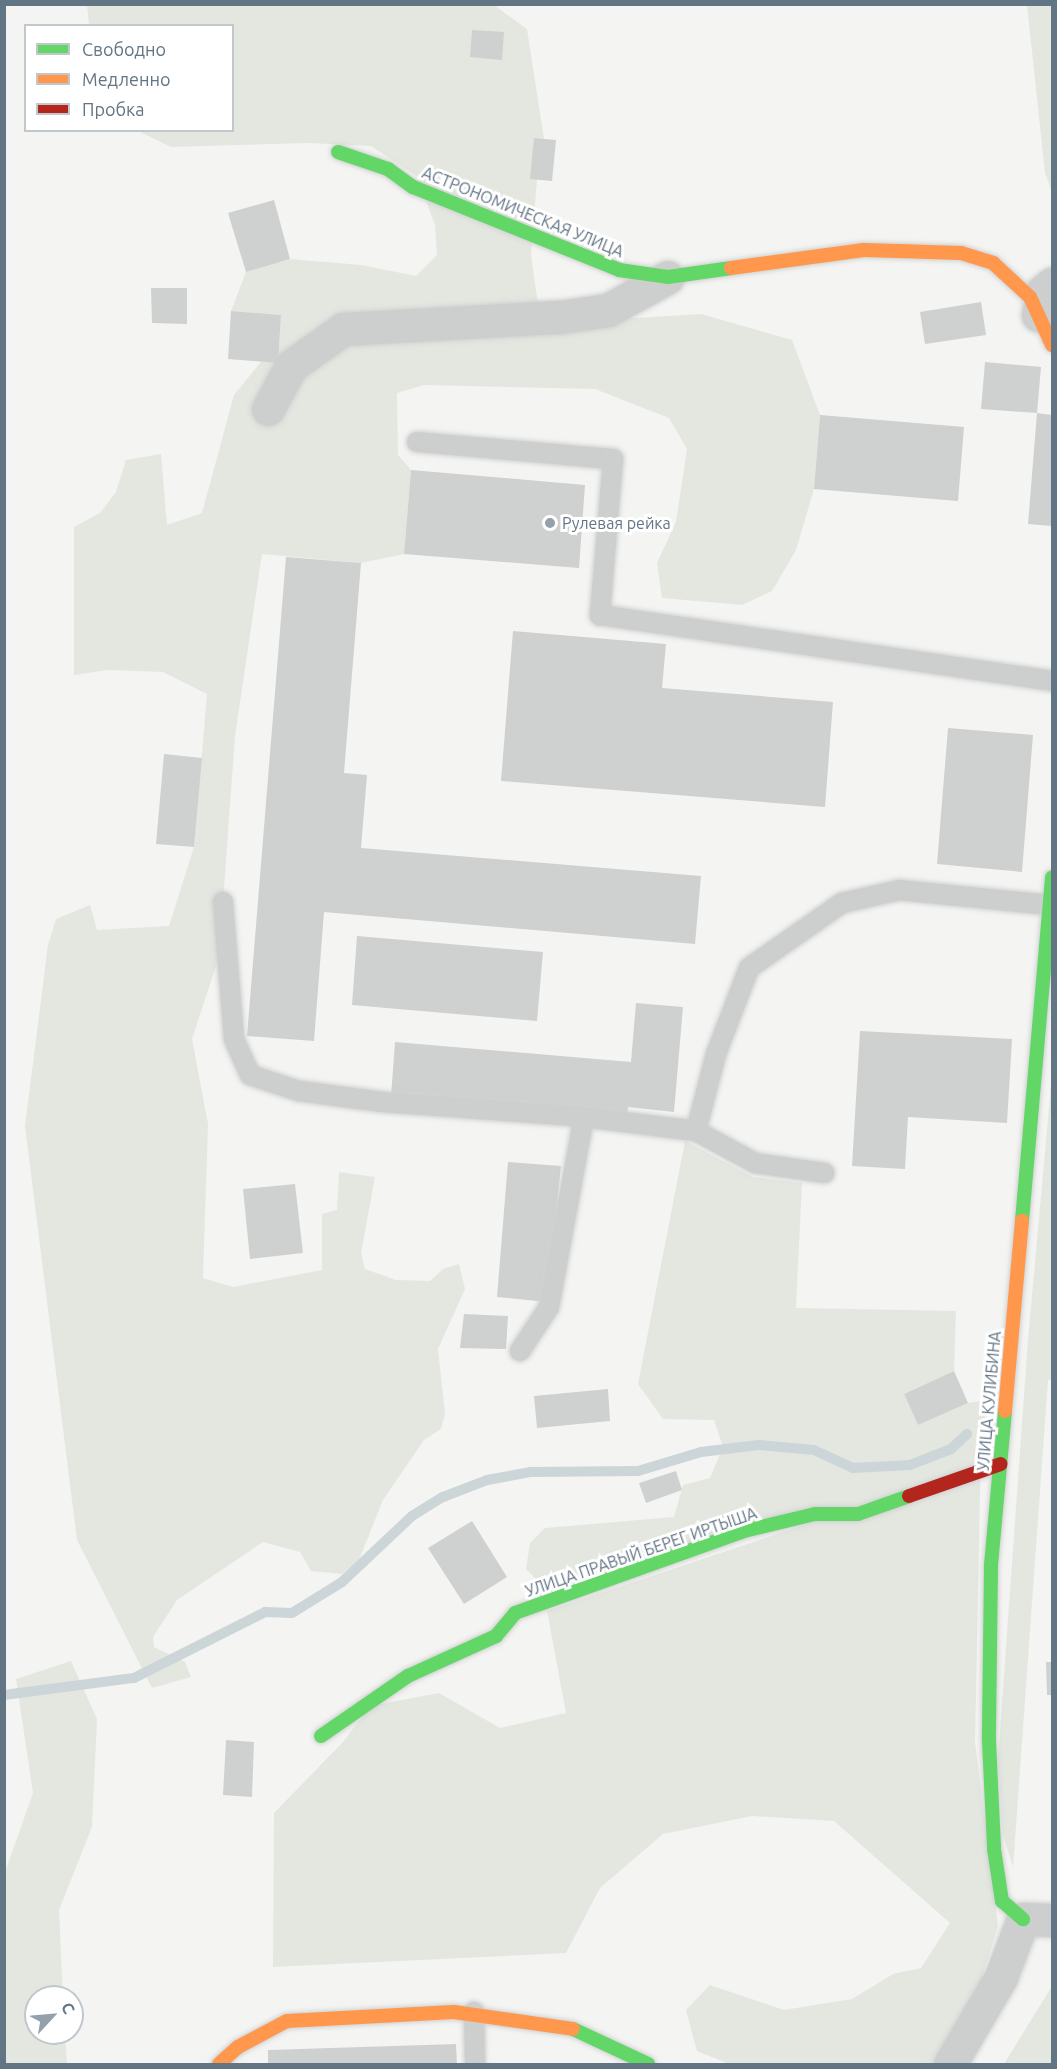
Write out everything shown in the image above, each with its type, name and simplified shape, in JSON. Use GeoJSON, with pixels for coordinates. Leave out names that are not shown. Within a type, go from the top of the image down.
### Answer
{"type":"FeatureCollection","features":[{"type":"Feature","properties":{"kind":"street","name":"АСТРОНОМИЧЕСКАЯ УЛИЦА"},"geometry":{"type":"LineString","coordinates":[[338,152],[388,169],[413,187],[619,270],[668,277],[864,250],[961,253],[993,263],[1030,297],[1053,345]]}},
{"type":"Feature","properties":{"kind":"street"},"geometry":{"type":"LineString","coordinates":[[268,409],[291,366],[344,329],[561,317],[608,310],[668,277]]}},
{"type":"Feature","properties":{"kind":"street"},"geometry":{"type":"LineString","coordinates":[[1038,315],[1042,292],[1053,284]]}},
{"type":"Feature","properties":{"kind":"street","name":"УЛИЦА КУЛИБИНА"},"geometry":{"type":"LineString","coordinates":[[1038,1920],[1002,1902],[993,1838],[989,1741],[991,1566],[1053,877]]}},
{"type":"Feature","properties":{"kind":"street","name":"УЛИЦА ПРАВЫЙ БЕРЕГ ИРТЫША"},"geometry":{"type":"LineString","coordinates":[[321,1736],[408,1676],[496,1635],[515,1612],[744,1531],[815,1514],[858,1514],[1000,1464]]}},
{"type":"Feature","properties":{"kind":"street"},"geometry":{"type":"LineString","coordinates":[[950,2064],[1001,1977],[1038,1920]]}},
{"type":"Feature","properties":{"kind":"street"},"geometry":{"type":"LineString","coordinates":[[219,2064],[238,2047],[287,2021],[474,2012],[570,2028],[648,2064]]}},
{"type":"Feature","properties":{"kind":"lane"},"geometry":{"type":"LineString","coordinates":[[417,442],[613,459],[600,615],[1053,681]]}},
{"type":"Feature","properties":{"kind":"lane"},"geometry":{"type":"LineString","coordinates":[[696,1131],[716,1054],[749,968],[842,903],[899,891],[1049,905]]}},
{"type":"Feature","properties":{"kind":"lane"},"geometry":{"type":"LineString","coordinates":[[223,902],[234,1039],[250,1075],[299,1090],[382,1102],[584,1117],[696,1131],[755,1163],[824,1173]]}},
{"type":"Feature","properties":{"kind":"lane"},"geometry":{"type":"LineString","coordinates":[[520,1351],[549,1307],[584,1117]]}},
{"type":"Feature","properties":{"kind":"lane"},"geometry":{"type":"LineString","coordinates":[[474,2012],[475,2064]]}},
{"type":"Feature","properties":{"kind":"shaded area"},"geometry":{"type":"Polygon","coordinates":[[[87,5],[494,5],[527,29],[544,139],[534,138],[537,179],[531,255],[537,297],[552,323],[701,314],[792,340],[820,415],[814,489],[796,550],[772,591],[742,605],[662,598],[657,563],[676,522],[687,449],[669,418],[595,389],[424,385],[397,393],[398,455],[411,470],[404,554],[361,563],[262,554],[235,736],[219,957],[192,1039],[208,1124],[203,1278],[233,1287],[322,1270],[322,1214],[337,1210],[339,1172],[375,1177],[361,1253],[365,1269],[396,1280],[430,1281],[443,1269],[459,1264],[465,1289],[438,1349],[445,1414],[441,1429],[424,1440],[383,1500],[359,1560],[342,1574],[311,1571],[300,1552],[263,1542],[177,1600],[153,1637],[154,1647],[185,1662],[191,1677],[152,1688],[77,1540],[25,1126],[48,945],[56,919],[90,905],[97,930],[169,926],[194,847],[207,694],[163,672],[108,670],[74,675],[74,527],[100,513],[116,492],[126,460],[161,454],[167,525],[202,513],[234,395],[261,362],[278,362],[281,315],[231,311],[246,272],[290,259],[361,265],[416,276],[437,255],[435,225],[417,176],[371,146],[308,143],[171,147],[140,132],[234,132],[234,24],[89,24],[87,5]]]}},
{"type":"Feature","properties":{"kind":"shaded area"},"geometry":{"type":"Polygon","coordinates":[[[1027,5],[1052,5],[1052,192],[1045,173],[1027,5]]]}},
{"type":"Feature","properties":{"kind":"shaded area"},"geometry":{"type":"Polygon","coordinates":[[[1052,1074],[1052,1379],[1048,1380],[1013,1867],[1003,1835],[998,1759],[1028,1340],[1052,1074]]]}},
{"type":"Feature","properties":{"kind":"shaded area"},"geometry":{"type":"Polygon","coordinates":[[[685,1141],[753,1177],[802,1183],[796,1308],[956,1311],[954,1371],[904,1394],[918,1425],[968,1403],[988,1400],[981,1444],[975,1742],[998,1926],[967,2024],[937,2064],[729,2064],[697,2051],[686,2010],[710,1985],[784,2010],[852,1999],[893,1974],[921,1968],[950,1923],[834,1821],[752,1816],[663,1834],[600,1888],[566,1953],[273,1967],[274,1813],[343,1742],[370,1706],[439,1693],[500,1728],[566,1713],[547,1611],[864,1505],[545,1588],[526,1569],[530,1543],[545,1528],[674,1517],[683,1485],[710,1478],[723,1447],[714,1420],[663,1419],[638,1384],[685,1141]]]}},
{"type":"Feature","properties":{"kind":"shaded area"},"geometry":{"type":"Polygon","coordinates":[[[71,1661],[97,1719],[92,1827],[59,1910],[62,1985],[24,1985],[24,2045],[66,2045],[67,2064],[5,2064],[5,1872],[33,1793],[16,1679],[71,1661]]]}},
{"type":"Feature","properties":{"kind":"shaded area"},"geometry":{"type":"Polygon","coordinates":[[[1052,1986],[1052,2064],[1004,2064],[1052,1986]]]}},
{"type":"Feature","properties":{"kind":"building"},"geometry":{"type":"Polygon","coordinates":[[[472,30],[504,32],[502,60],[470,57],[472,30]]]}},
{"type":"Feature","properties":{"kind":"building"},"geometry":{"type":"Polygon","coordinates":[[[534,138],[556,140],[552,181],[530,179],[534,138]]]}},
{"type":"Feature","properties":{"kind":"building"},"geometry":{"type":"Polygon","coordinates":[[[274,200],[290,259],[246,272],[228,213],[274,200]]]}},
{"type":"Feature","properties":{"kind":"building"},"geometry":{"type":"Polygon","coordinates":[[[151,288],[187,288],[187,324],[152,323],[151,288]]]}},
{"type":"Feature","properties":{"kind":"building"},"geometry":{"type":"Polygon","coordinates":[[[981,302],[986,335],[925,344],[920,312],[981,302]]]}},
{"type":"Feature","properties":{"kind":"building"},"geometry":{"type":"Polygon","coordinates":[[[231,311],[281,315],[278,363],[228,359],[231,311]]]}},
{"type":"Feature","properties":{"kind":"building"},"geometry":{"type":"Polygon","coordinates":[[[985,362],[1041,367],[1037,413],[981,409],[985,362]]]}},
{"type":"Feature","properties":{"kind":"building"},"geometry":{"type":"Polygon","coordinates":[[[1037,413],[1052,415],[1052,526],[1028,524],[1037,413]]]}},
{"type":"Feature","properties":{"kind":"building"},"geometry":{"type":"Polygon","coordinates":[[[820,415],[964,427],[958,501],[814,489],[820,415]]]}},
{"type":"Feature","properties":{"kind":"building"},"geometry":{"type":"Polygon","coordinates":[[[411,470],[585,485],[579,568],[404,554],[411,470]]]}},
{"type":"Feature","properties":{"kind":"building"},"geometry":{"type":"Polygon","coordinates":[[[286,557],[361,563],[344,773],[367,775],[361,848],[701,876],[695,944],[324,912],[314,1041],[247,1036],[286,557]]]}},
{"type":"Feature","properties":{"kind":"building"},"geometry":{"type":"Polygon","coordinates":[[[513,631],[666,644],[662,688],[833,702],[825,807],[501,781],[513,631]]]}},
{"type":"Feature","properties":{"kind":"building"},"geometry":{"type":"Polygon","coordinates":[[[948,728],[1033,735],[1022,872],[937,864],[948,728]]]}},
{"type":"Feature","properties":{"kind":"building"},"geometry":{"type":"Polygon","coordinates":[[[164,754],[202,758],[194,847],[156,844],[164,754]]]}},
{"type":"Feature","properties":{"kind":"building"},"geometry":{"type":"Polygon","coordinates":[[[357,936],[543,952],[537,1021],[352,1005],[357,936]]]}},
{"type":"Feature","properties":{"kind":"building"},"geometry":{"type":"Polygon","coordinates":[[[636,1003],[683,1007],[674,1112],[628,1107],[627,1116],[391,1096],[395,1042],[631,1062],[636,1003]]]}},
{"type":"Feature","properties":{"kind":"building"},"geometry":{"type":"Polygon","coordinates":[[[860,1031],[1012,1039],[1007,1123],[908,1117],[905,1169],[852,1166],[860,1031]]]}},
{"type":"Feature","properties":{"kind":"building"},"geometry":{"type":"Polygon","coordinates":[[[508,1162],[561,1166],[547,1302],[497,1297],[508,1162]]]}},
{"type":"Feature","properties":{"kind":"building"},"geometry":{"type":"Polygon","coordinates":[[[295,1184],[303,1253],[250,1259],[243,1189],[295,1184]]]}},
{"type":"Feature","properties":{"kind":"building"},"geometry":{"type":"Polygon","coordinates":[[[464,1314],[508,1316],[506,1349],[460,1348],[464,1314]]]}},
{"type":"Feature","properties":{"kind":"building"},"geometry":{"type":"Polygon","coordinates":[[[954,1371],[968,1403],[918,1425],[904,1394],[954,1371]]]}},
{"type":"Feature","properties":{"kind":"building"},"geometry":{"type":"Polygon","coordinates":[[[608,1389],[610,1421],[537,1428],[534,1396],[608,1389]]]}},
{"type":"Feature","properties":{"kind":"building"},"geometry":{"type":"Polygon","coordinates":[[[676,1471],[682,1490],[646,1503],[639,1483],[676,1471]]]}},
{"type":"Feature","properties":{"kind":"building"},"geometry":{"type":"Polygon","coordinates":[[[472,1521],[507,1577],[464,1604],[428,1548],[472,1521]]]}},
{"type":"Feature","properties":{"kind":"building"},"geometry":{"type":"Polygon","coordinates":[[[1046,1662],[1052,1662],[1052,1695],[1047,1695],[1046,1662]]]}},
{"type":"Feature","properties":{"kind":"building"},"geometry":{"type":"Polygon","coordinates":[[[226,1740],[254,1742],[252,1797],[223,1795],[226,1740]]]}},
{"type":"Feature","properties":{"kind":"building"},"geometry":{"type":"Polygon","coordinates":[[[456,2044],[457,2064],[268,2064],[268,2050],[456,2044]]]}},
{"type":"Feature","properties":{"kind":"waterway"},"geometry":{"type":"LineString","coordinates":[[4,1695],[134,1678],[265,1612],[292,1613],[342,1582],[412,1516],[443,1497],[487,1480],[531,1472],[638,1471],[701,1452],[759,1445],[814,1450],[853,1468],[910,1465],[951,1449],[967,1434]]}},
{"type":"Feature","properties":{"kind":"traffic: fast"},"geometry":{"type":"LineString","coordinates":[[338,152],[388,169],[413,187],[619,270],[668,277],[731,268]]}},
{"type":"Feature","properties":{"kind":"traffic: fast"},"geometry":{"type":"LineString","coordinates":[[1022,1221],[1052,877]]}},
{"type":"Feature","properties":{"kind":"traffic: fast"},"geometry":{"type":"LineString","coordinates":[[1005,1411],[991,1566],[989,1741],[994,1849],[1002,1901],[1023,1919]]}},
{"type":"Feature","properties":{"kind":"traffic: fast"},"geometry":{"type":"LineString","coordinates":[[321,1736],[408,1676],[496,1636],[515,1613],[744,1531],[815,1514],[858,1514],[909,1496]]}},
{"type":"Feature","properties":{"kind":"traffic: fast"},"geometry":{"type":"LineString","coordinates":[[573,2029],[648,2064]]}},
{"type":"Feature","properties":{"kind":"traffic: slow"},"geometry":{"type":"LineString","coordinates":[[731,268],[864,250],[961,253],[993,263],[1030,297],[1052,345]]}},
{"type":"Feature","properties":{"kind":"traffic: slow"},"geometry":{"type":"LineString","coordinates":[[1005,1411],[1022,1221]]}},
{"type":"Feature","properties":{"kind":"traffic: slow"},"geometry":{"type":"LineString","coordinates":[[219,2064],[238,2047],[287,2021],[454,2012],[573,2029]]}},
{"type":"Feature","properties":{"kind":"traffic: jam"},"geometry":{"type":"LineString","coordinates":[[909,1496],[1001,1464]]}},
{"type":"Feature","properties":{"kind":"place","name":"Рулевая рейка"},"geometry":{"type":"Point","coordinates":[550,523]}}]}
